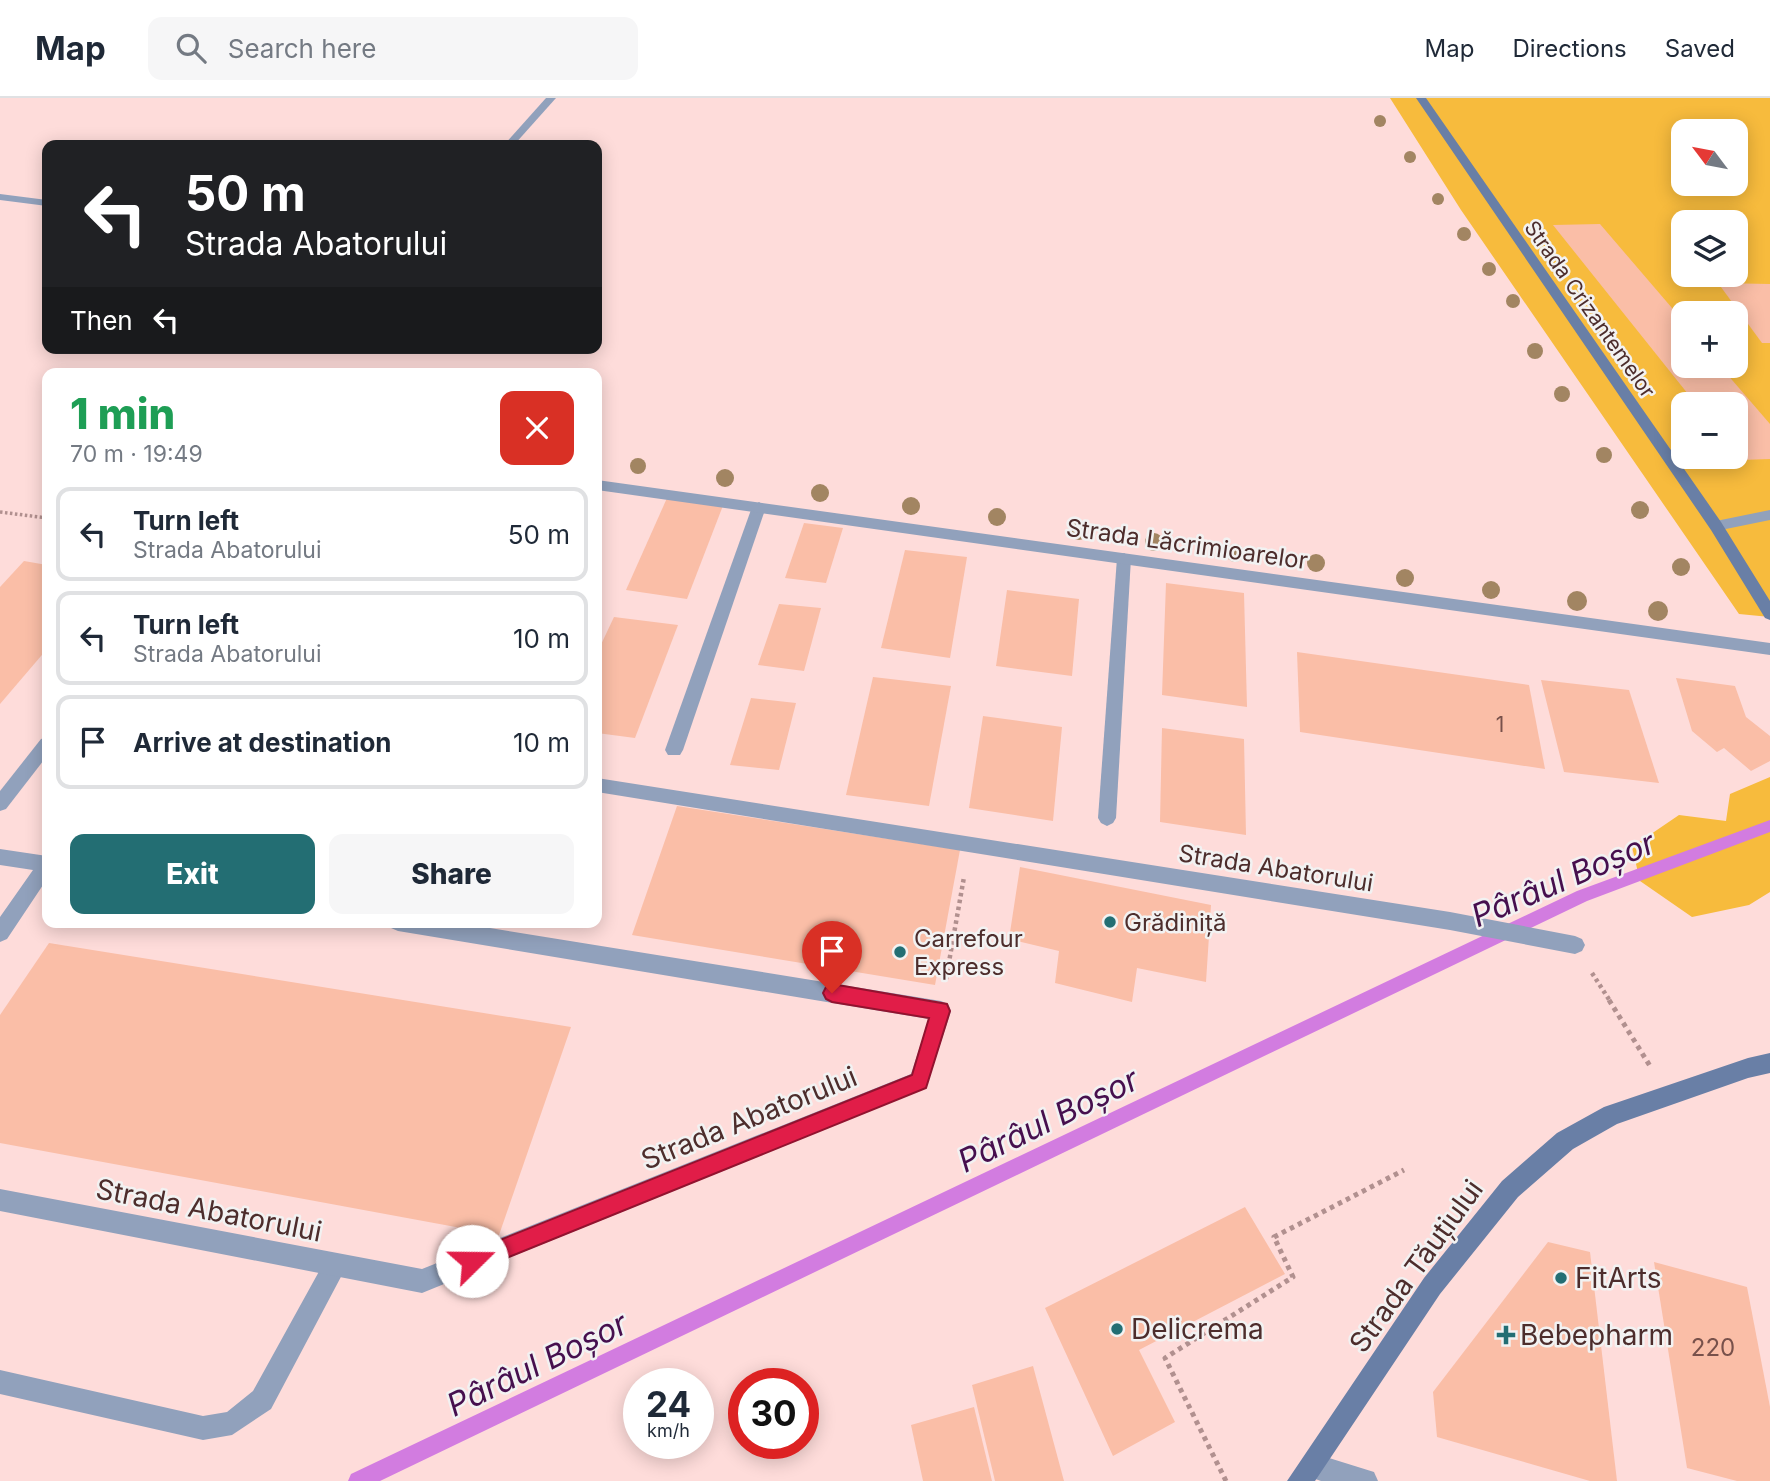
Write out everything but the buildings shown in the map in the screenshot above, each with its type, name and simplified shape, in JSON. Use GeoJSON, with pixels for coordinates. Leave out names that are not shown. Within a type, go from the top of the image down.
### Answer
{"type":"FeatureCollection","features":[{"type":"Feature","properties":{"kind":"street"},"geometry":{"type":"LineString","coordinates":[[513,140],[551,98]]}},
{"type":"Feature","properties":{"kind":"street","name":"Strada Crizantemelor"},"geometry":{"type":"LineString","coordinates":[[1421,98],[1716,526],[1770,614]]}},
{"type":"Feature","properties":{"kind":"street"},"geometry":{"type":"LineString","coordinates":[[0,197],[42,202]]}},
{"type":"Feature","properties":{"kind":"street","name":"Strada Lăcrimioarelor"},"geometry":{"type":"LineString","coordinates":[[602,486],[1770,649]]}},
{"type":"Feature","properties":{"kind":"street"},"geometry":{"type":"LineString","coordinates":[[674,750],[759,507]]}},
{"type":"Feature","properties":{"kind":"street"},"geometry":{"type":"LineString","coordinates":[[1716,526],[1770,515]]}},
{"type":"Feature","properties":{"kind":"street"},"geometry":{"type":"LineString","coordinates":[[1107,818],[1124,558]]}},
{"type":"Feature","properties":{"kind":"street"},"geometry":{"type":"LineString","coordinates":[[0,804],[42,750]]}},
{"type":"Feature","properties":{"kind":"street","name":"Strada Abatorului"},"geometry":{"type":"LineString","coordinates":[[602,786],[1450,920],[1575,945]]}},
{"type":"Feature","properties":{"kind":"street"},"geometry":{"type":"LineString","coordinates":[[0,856],[42,863]]}},
{"type":"Feature","properties":{"kind":"street"},"geometry":{"type":"LineString","coordinates":[[0,933],[42,871]]}},
{"type":"Feature","properties":{"kind":"street"},"geometry":{"type":"LineString","coordinates":[[435,928],[941,1011]]}},
{"type":"Feature","properties":{"kind":"street","name":"Strada Abatorului"},"geometry":{"type":"LineString","coordinates":[[0,1200],[422,1281],[919,1081],[941,1011]]}},
{"type":"Feature","properties":{"kind":"street","name":"Strada Tăuțiului"},"geometry":{"type":"LineString","coordinates":[[1306,1474],[1432,1286],[1510,1189],[1565,1142],[1612,1115],[1748,1068],[1770,1063]]}},
{"type":"Feature","properties":{"kind":"street"},"geometry":{"type":"LineString","coordinates":[[0,1382],[203,1428],[232,1423],[262,1400],[335,1265]]}},
{"type":"Feature","properties":{"kind":"street"},"geometry":{"type":"LineString","coordinates":[[1306,1474],[1364,1481]]}},
{"type":"Feature","properties":{"kind":"path"},"geometry":{"type":"LineString","coordinates":[[0,512],[42,517]]}},
{"type":"Feature","properties":{"kind":"path"},"geometry":{"type":"LineString","coordinates":[[941,1011],[969,845]]}},
{"type":"Feature","properties":{"kind":"path"},"geometry":{"type":"LineString","coordinates":[[1575,945],[1668,1096]]}},
{"type":"Feature","properties":{"kind":"path"},"geometry":{"type":"LineString","coordinates":[[1226,1481],[1165,1358],[1293,1277],[1274,1237],[1404,1170]]}},
{"type":"Feature","properties":{"kind":"shaded area"},"geometry":{"type":"Polygon","coordinates":[[[1390,98],[1770,98],[1770,617],[1739,614],[1461,210],[1390,98]]]}},
{"type":"Feature","properties":{"kind":"shaded area"},"geometry":{"type":"Polygon","coordinates":[[[1770,777],[1770,892],[1749,905],[1692,917],[1640,881],[1632,847],[1679,815],[1726,821],[1730,794],[1770,777]]]}},
{"type":"Feature","properties":{"kind":"waterway","name":"Pârâul Boșor"},"geometry":{"type":"LineString","coordinates":[[358,1481],[1582,896],[1770,826]]}},
{"type":"Feature","properties":{"kind":"place","name":"Grădiniță"},"geometry":{"type":"Point","coordinates":[1110,922]}},
{"type":"Feature","properties":{"kind":"place","name":"Carrefour Express"},"geometry":{"type":"Point","coordinates":[900,952]}},
{"type":"Feature","properties":{"kind":"place","name":"FitArts"},"geometry":{"type":"Point","coordinates":[1561,1278]}},
{"type":"Feature","properties":{"kind":"place","name":"Delicrema"},"geometry":{"type":"Point","coordinates":[1117,1329]}},
{"type":"Feature","properties":{"kind":"place","name":"Bebepharm"},"geometry":{"type":"Point","coordinates":[1506,1335]}},
{"type":"Feature","properties":{"kind":"route"},"geometry":{"type":"LineString","coordinates":[[472,1261],[919,1081],[941,1011],[832,993]]}}]}
